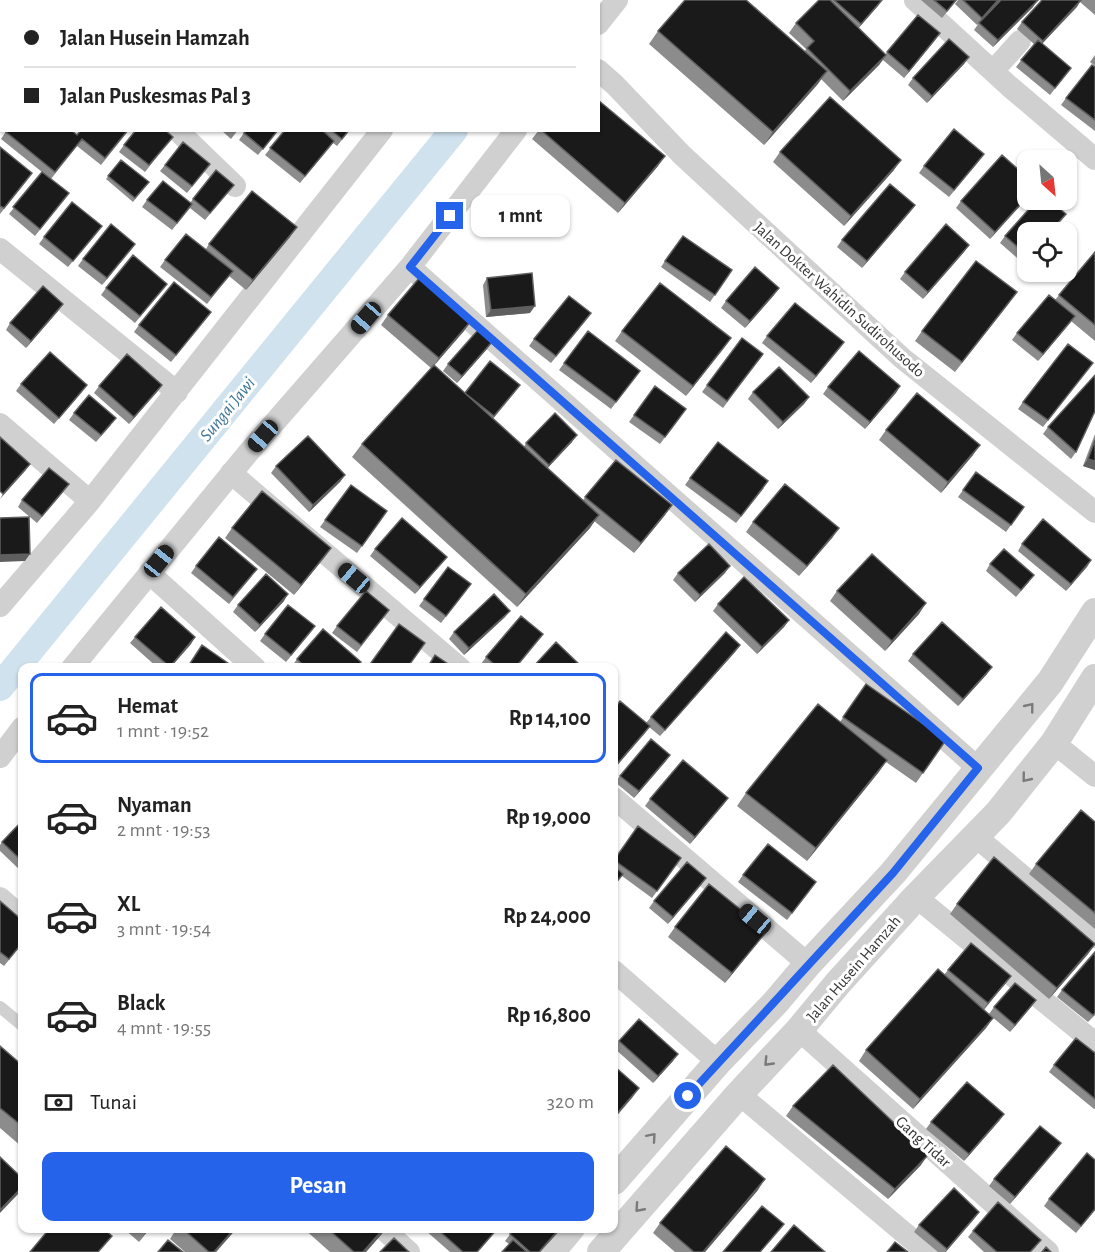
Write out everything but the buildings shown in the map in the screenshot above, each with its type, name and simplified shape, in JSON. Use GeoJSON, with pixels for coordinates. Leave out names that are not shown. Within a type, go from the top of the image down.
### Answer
{"type":"FeatureCollection","features":[{"type":"Feature","properties":{"kind":"street"},"geometry":{"type":"LineString","coordinates":[[600,21],[617,0]]}},
{"type":"Feature","properties":{"kind":"street"},"geometry":{"type":"LineString","coordinates":[[915,0],[1095,159]]}},
{"type":"Feature","properties":{"kind":"street"},"geometry":{"type":"LineString","coordinates":[[993,71],[1020,41]]}},
{"type":"Feature","properties":{"kind":"street","name":"Jalan Dokter Wahidin Sudirohusodo"},"geometry":{"type":"LineString","coordinates":[[600,72],[682,155],[902,358],[1095,512]]}},
{"type":"Feature","properties":{"kind":"street"},"geometry":{"type":"LineString","coordinates":[[179,132],[235,186]]}},
{"type":"Feature","properties":{"kind":"street"},"geometry":{"type":"LineString","coordinates":[[4,592],[90,501],[380,132]]}},
{"type":"Feature","properties":{"kind":"street"},"geometry":{"type":"LineString","coordinates":[[76,663],[231,473],[410,267],[514,132]]}},
{"type":"Feature","properties":{"kind":"street"},"geometry":{"type":"LineString","coordinates":[[0,249],[177,392]]}},
{"type":"Feature","properties":{"kind":"street"},"geometry":{"type":"LineString","coordinates":[[410,267],[978,768]]}},
{"type":"Feature","properties":{"kind":"street"},"geometry":{"type":"LineString","coordinates":[[0,424],[90,501]]}},
{"type":"Feature","properties":{"kind":"street"},"geometry":{"type":"LineString","coordinates":[[231,473],[454,663]]}},
{"type":"Feature","properties":{"kind":"street"},"geometry":{"type":"LineString","coordinates":[[149,573],[249,663]]}},
{"type":"Feature","properties":{"kind":"street","name":"Jalan Husein Hamzah"},"geometry":{"type":"LineString","coordinates":[[618,1176],[718,1062],[893,873],[1050,682],[1095,612]]}},
{"type":"Feature","properties":{"kind":"street","name":"Jalan Husein Hamzah"},"geometry":{"type":"LineString","coordinates":[[605,1251],[739,1094],[799,1030],[838,983],[916,897],[998,813],[1054,743],[1095,678]]}},
{"type":"Feature","properties":{"kind":"street"},"geometry":{"type":"LineString","coordinates":[[1054,743],[1095,776]]}},
{"type":"Feature","properties":{"kind":"street"},"geometry":{"type":"LineString","coordinates":[[618,801],[808,964]]}},
{"type":"Feature","properties":{"kind":"street"},"geometry":{"type":"LineString","coordinates":[[975,836],[1095,938]]}},
{"type":"Feature","properties":{"kind":"street"},"geometry":{"type":"LineString","coordinates":[[916,897],[1095,1043]]}},
{"type":"Feature","properties":{"kind":"street"},"geometry":{"type":"LineString","coordinates":[[0,898],[18,914]]}},
{"type":"Feature","properties":{"kind":"street"},"geometry":{"type":"LineString","coordinates":[[618,974],[718,1062]]}},
{"type":"Feature","properties":{"kind":"street","name":"Gang Tidar"},"geometry":{"type":"LineString","coordinates":[[799,1030],[1048,1252]]}},
{"type":"Feature","properties":{"kind":"street"},"geometry":{"type":"LineString","coordinates":[[739,1094],[927,1252]]}},
{"type":"Feature","properties":{"kind":"street"},"geometry":{"type":"LineString","coordinates":[[388,1233],[409,1252]]}},
{"type":"Feature","properties":{"kind":"street"},"geometry":{"type":"LineString","coordinates":[[551,1252],[568,1233]]}},
{"type":"Feature","properties":{"kind":"lane"},"geometry":{"type":"LineString","coordinates":[[0,1007],[18,1022]]}},
{"type":"Feature","properties":{"kind":"waterway","name":"Sungai Jawi"},"geometry":{"type":"LineString","coordinates":[[20,663],[452,132]]}},
{"type":"Feature","properties":{"kind":"waterway","name":"Sungai Jawi"},"geometry":{"type":"LineString","coordinates":[[0,687],[18,665]]}},
{"type":"Feature","properties":{"kind":"route"},"geometry":{"type":"LineString","coordinates":[[450,216],[410,267],[978,768],[893,873],[688,1096]]}}]}
